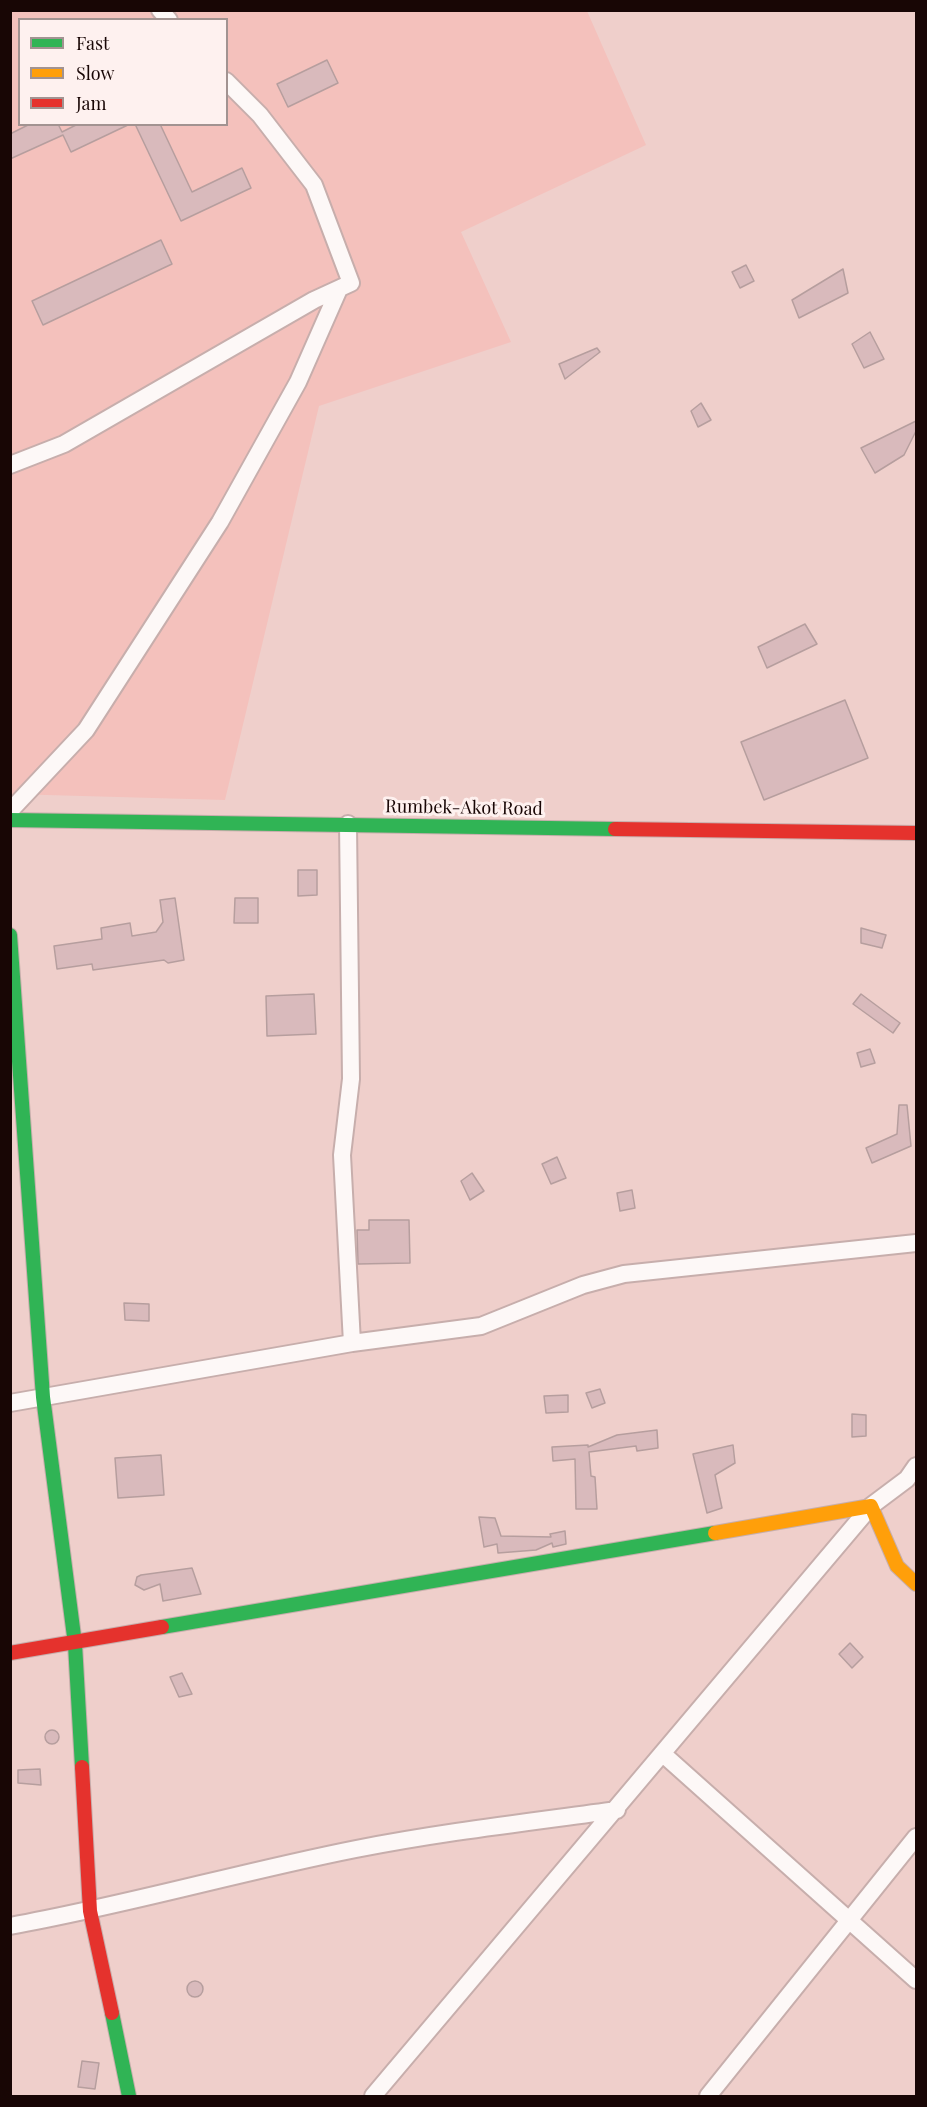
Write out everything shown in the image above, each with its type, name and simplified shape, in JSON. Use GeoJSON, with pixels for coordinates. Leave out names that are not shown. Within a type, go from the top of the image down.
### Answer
{"type":"FeatureCollection","features":[{"type":"Feature","properties":{"kind":"street"},"geometry":{"type":"LineString","coordinates":[[10,465],[64,444],[314,300],[351,283],[314,185],[260,116],[228,83]]}},
{"type":"Feature","properties":{"kind":"street"},"geometry":{"type":"LineString","coordinates":[[10,811],[86,730],[220,522],[298,382],[339,289]]}},
{"type":"Feature","properties":{"kind":"street","name":"Rumbek-Akot Road"},"geometry":{"type":"LineString","coordinates":[[10,820],[916,833]]}},
{"type":"Feature","properties":{"kind":"street"},"geometry":{"type":"LineString","coordinates":[[348,824],[351,1079],[342,1155],[352,1343]]}},
{"type":"Feature","properties":{"kind":"street"},"geometry":{"type":"LineString","coordinates":[[10,935],[18,1150],[43,1397],[75,1644],[90,1911],[129,2097]]}},
{"type":"Feature","properties":{"kind":"street"},"geometry":{"type":"LineString","coordinates":[[10,1402],[352,1343],[481,1326],[583,1285],[624,1274],[916,1243]]}},
{"type":"Feature","properties":{"kind":"street"},"geometry":{"type":"LineString","coordinates":[[374,2097],[871,1506],[907,1479],[916,1466]]}},
{"type":"Feature","properties":{"kind":"street"},"geometry":{"type":"LineString","coordinates":[[10,1653],[75,1644],[871,1506]]}},
{"type":"Feature","properties":{"kind":"street"},"geometry":{"type":"LineString","coordinates":[[871,1506],[897,1566],[916,1584]]}},
{"type":"Feature","properties":{"kind":"street"},"geometry":{"type":"LineString","coordinates":[[663,1755],[916,1980]]}},
{"type":"Feature","properties":{"kind":"street"},"geometry":{"type":"LineString","coordinates":[[10,1926],[90,1911],[356,1849],[491,1827],[617,1810]]}},
{"type":"Feature","properties":{"kind":"street"},"geometry":{"type":"LineString","coordinates":[[708,2097],[916,1837]]}},
{"type":"Feature","properties":{"kind":"shaded area"},"geometry":{"type":"Polygon","coordinates":[[[11,11],[587,11],[646,145],[461,232],[511,342],[319,406],[225,800],[11,794],[11,11]]]}},
{"type":"Feature","properties":{"kind":"building"},"geometry":{"type":"Polygon","coordinates":[[[327,60],[338,83],[288,107],[277,84],[327,60]]]}},
{"type":"Feature","properties":{"kind":"building"},"geometry":{"type":"Polygon","coordinates":[[[26,126],[59,126],[62,132],[74,126],[126,126],[71,152],[63,135],[10,159],[10,134],[26,126]]]}},
{"type":"Feature","properties":{"kind":"building"},"geometry":{"type":"Polygon","coordinates":[[[136,126],[161,126],[192,192],[242,168],[251,188],[181,221],[136,126]]]}},
{"type":"Feature","properties":{"kind":"building"},"geometry":{"type":"Polygon","coordinates":[[[161,240],[172,264],[43,325],[32,301],[161,240]]]}},
{"type":"Feature","properties":{"kind":"building"},"geometry":{"type":"Polygon","coordinates":[[[746,265],[754,281],[740,288],[732,272],[746,265]]]}},
{"type":"Feature","properties":{"kind":"building"},"geometry":{"type":"Polygon","coordinates":[[[843,269],[848,293],[799,318],[792,300],[843,269]]]}},
{"type":"Feature","properties":{"kind":"building"},"geometry":{"type":"Polygon","coordinates":[[[870,332],[884,359],[864,368],[852,344],[870,332]]]}},
{"type":"Feature","properties":{"kind":"building"},"geometry":{"type":"Polygon","coordinates":[[[597,348],[600,352],[565,379],[559,364],[597,348]]]}},
{"type":"Feature","properties":{"kind":"building"},"geometry":{"type":"Polygon","coordinates":[[[701,403],[711,420],[698,427],[691,411],[701,403]]]}},
{"type":"Feature","properties":{"kind":"building"},"geometry":{"type":"Polygon","coordinates":[[[916,421],[916,431],[904,455],[875,473],[861,448],[916,421]]]}},
{"type":"Feature","properties":{"kind":"building"},"geometry":{"type":"Polygon","coordinates":[[[805,624],[817,644],[767,668],[758,647],[805,624]]]}},
{"type":"Feature","properties":{"kind":"building"},"geometry":{"type":"Polygon","coordinates":[[[845,700],[868,758],[764,800],[741,742],[845,700]]]}},
{"type":"Feature","properties":{"kind":"building"},"geometry":{"type":"Polygon","coordinates":[[[298,870],[317,870],[317,895],[298,896],[298,870]]]}},
{"type":"Feature","properties":{"kind":"building"},"geometry":{"type":"Polygon","coordinates":[[[175,898],[184,960],[168,963],[164,960],[93,970],[92,964],[57,969],[54,946],[102,939],[101,928],[130,923],[132,936],[156,932],[163,922],[160,900],[175,898]]]}},
{"type":"Feature","properties":{"kind":"building"},"geometry":{"type":"Polygon","coordinates":[[[235,898],[258,898],[258,923],[234,923],[235,898]]]}},
{"type":"Feature","properties":{"kind":"building"},"geometry":{"type":"Polygon","coordinates":[[[861,928],[886,935],[882,948],[861,943],[861,928]]]}},
{"type":"Feature","properties":{"kind":"building"},"geometry":{"type":"Polygon","coordinates":[[[314,994],[316,1034],[267,1036],[266,996],[314,994]]]}},
{"type":"Feature","properties":{"kind":"building"},"geometry":{"type":"Polygon","coordinates":[[[861,994],[900,1023],[893,1033],[853,1004],[861,994]]]}},
{"type":"Feature","properties":{"kind":"building"},"geometry":{"type":"Polygon","coordinates":[[[870,1049],[875,1063],[861,1067],[857,1053],[870,1049]]]}},
{"type":"Feature","properties":{"kind":"building"},"geometry":{"type":"Polygon","coordinates":[[[899,1105],[907,1105],[911,1146],[872,1163],[866,1148],[897,1134],[899,1105]]]}},
{"type":"Feature","properties":{"kind":"building"},"geometry":{"type":"Polygon","coordinates":[[[557,1157],[566,1178],[551,1184],[542,1164],[557,1157]]]}},
{"type":"Feature","properties":{"kind":"building"},"geometry":{"type":"Polygon","coordinates":[[[472,1173],[484,1191],[470,1200],[461,1181],[472,1173]]]}},
{"type":"Feature","properties":{"kind":"building"},"geometry":{"type":"Polygon","coordinates":[[[632,1190],[635,1208],[620,1211],[617,1193],[632,1190]]]}},
{"type":"Feature","properties":{"kind":"building"},"geometry":{"type":"Polygon","coordinates":[[[369,1220],[409,1220],[410,1263],[358,1264],[357,1230],[369,1230],[369,1220]]]}},
{"type":"Feature","properties":{"kind":"building"},"geometry":{"type":"Polygon","coordinates":[[[124,1303],[149,1304],[149,1321],[125,1320],[124,1303]]]}},
{"type":"Feature","properties":{"kind":"building"},"geometry":{"type":"Polygon","coordinates":[[[600,1389],[605,1403],[592,1408],[586,1393],[600,1389]]]}},
{"type":"Feature","properties":{"kind":"building"},"geometry":{"type":"Polygon","coordinates":[[[568,1395],[568,1412],[546,1413],[544,1396],[568,1395]]]}},
{"type":"Feature","properties":{"kind":"building"},"geometry":{"type":"Polygon","coordinates":[[[852,1414],[866,1415],[866,1436],[852,1437],[852,1414]]]}},
{"type":"Feature","properties":{"kind":"building"},"geometry":{"type":"Polygon","coordinates":[[[657,1430],[658,1448],[637,1451],[636,1446],[589,1452],[591,1476],[595,1477],[597,1509],[576,1509],[575,1459],[553,1461],[552,1447],[588,1445],[588,1447],[617,1435],[657,1430]]]}},
{"type":"Feature","properties":{"kind":"building"},"geometry":{"type":"Polygon","coordinates":[[[733,1445],[735,1463],[715,1475],[722,1508],[707,1513],[693,1454],[733,1445]]]}},
{"type":"Feature","properties":{"kind":"building"},"geometry":{"type":"Polygon","coordinates":[[[161,1455],[164,1495],[118,1498],[115,1458],[161,1455]]]}},
{"type":"Feature","properties":{"kind":"building"},"geometry":{"type":"Polygon","coordinates":[[[479,1517],[495,1518],[501,1536],[551,1537],[550,1534],[565,1531],[566,1544],[553,1547],[552,1543],[536,1550],[498,1553],[497,1544],[484,1547],[479,1517]]]}},
{"type":"Feature","properties":{"kind":"building"},"geometry":{"type":"Polygon","coordinates":[[[192,1568],[201,1594],[163,1601],[160,1584],[144,1590],[135,1585],[137,1577],[141,1575],[192,1568]]]}},
{"type":"Feature","properties":{"kind":"building"},"geometry":{"type":"Polygon","coordinates":[[[850,1643],[863,1657],[852,1668],[839,1654],[850,1643]]]}},
{"type":"Feature","properties":{"kind":"building"},"geometry":{"type":"Polygon","coordinates":[[[182,1673],[192,1694],[179,1697],[170,1677],[182,1673]]]}},
{"type":"Feature","properties":{"kind":"building"},"geometry":{"type":"Polygon","coordinates":[[[49,1730],[55,1730],[59,1737],[55,1744],[49,1744],[45,1740],[45,1734],[49,1730]]]}},
{"type":"Feature","properties":{"kind":"building"},"geometry":{"type":"Polygon","coordinates":[[[40,1769],[41,1785],[18,1783],[18,1770],[40,1769]]]}},
{"type":"Feature","properties":{"kind":"building"},"geometry":{"type":"Polygon","coordinates":[[[195,1981],[201,1983],[203,1989],[201,1995],[195,1997],[189,1995],[187,1989],[189,1983],[195,1981]]]}},
{"type":"Feature","properties":{"kind":"building"},"geometry":{"type":"Polygon","coordinates":[[[82,2061],[99,2063],[95,2089],[78,2087],[82,2061]]]}},
{"type":"Feature","properties":{"kind":"traffic: fast"},"geometry":{"type":"LineString","coordinates":[[10,820],[615,829]]}},
{"type":"Feature","properties":{"kind":"traffic: fast"},"geometry":{"type":"LineString","coordinates":[[10,935],[43,1397],[75,1644],[82,1767]]}},
{"type":"Feature","properties":{"kind":"traffic: fast"},"geometry":{"type":"LineString","coordinates":[[162,1627],[715,1533]]}},
{"type":"Feature","properties":{"kind":"traffic: fast"},"geometry":{"type":"LineString","coordinates":[[112,2013],[129,2096]]}},
{"type":"Feature","properties":{"kind":"traffic: slow"},"geometry":{"type":"LineString","coordinates":[[715,1533],[871,1506],[897,1566],[916,1584]]}},
{"type":"Feature","properties":{"kind":"traffic: jam"},"geometry":{"type":"LineString","coordinates":[[615,829],[916,833]]}},
{"type":"Feature","properties":{"kind":"traffic: jam"},"geometry":{"type":"LineString","coordinates":[[10,1653],[162,1627]]}},
{"type":"Feature","properties":{"kind":"traffic: jam"},"geometry":{"type":"LineString","coordinates":[[82,1767],[90,1911],[112,2013]]}}]}
